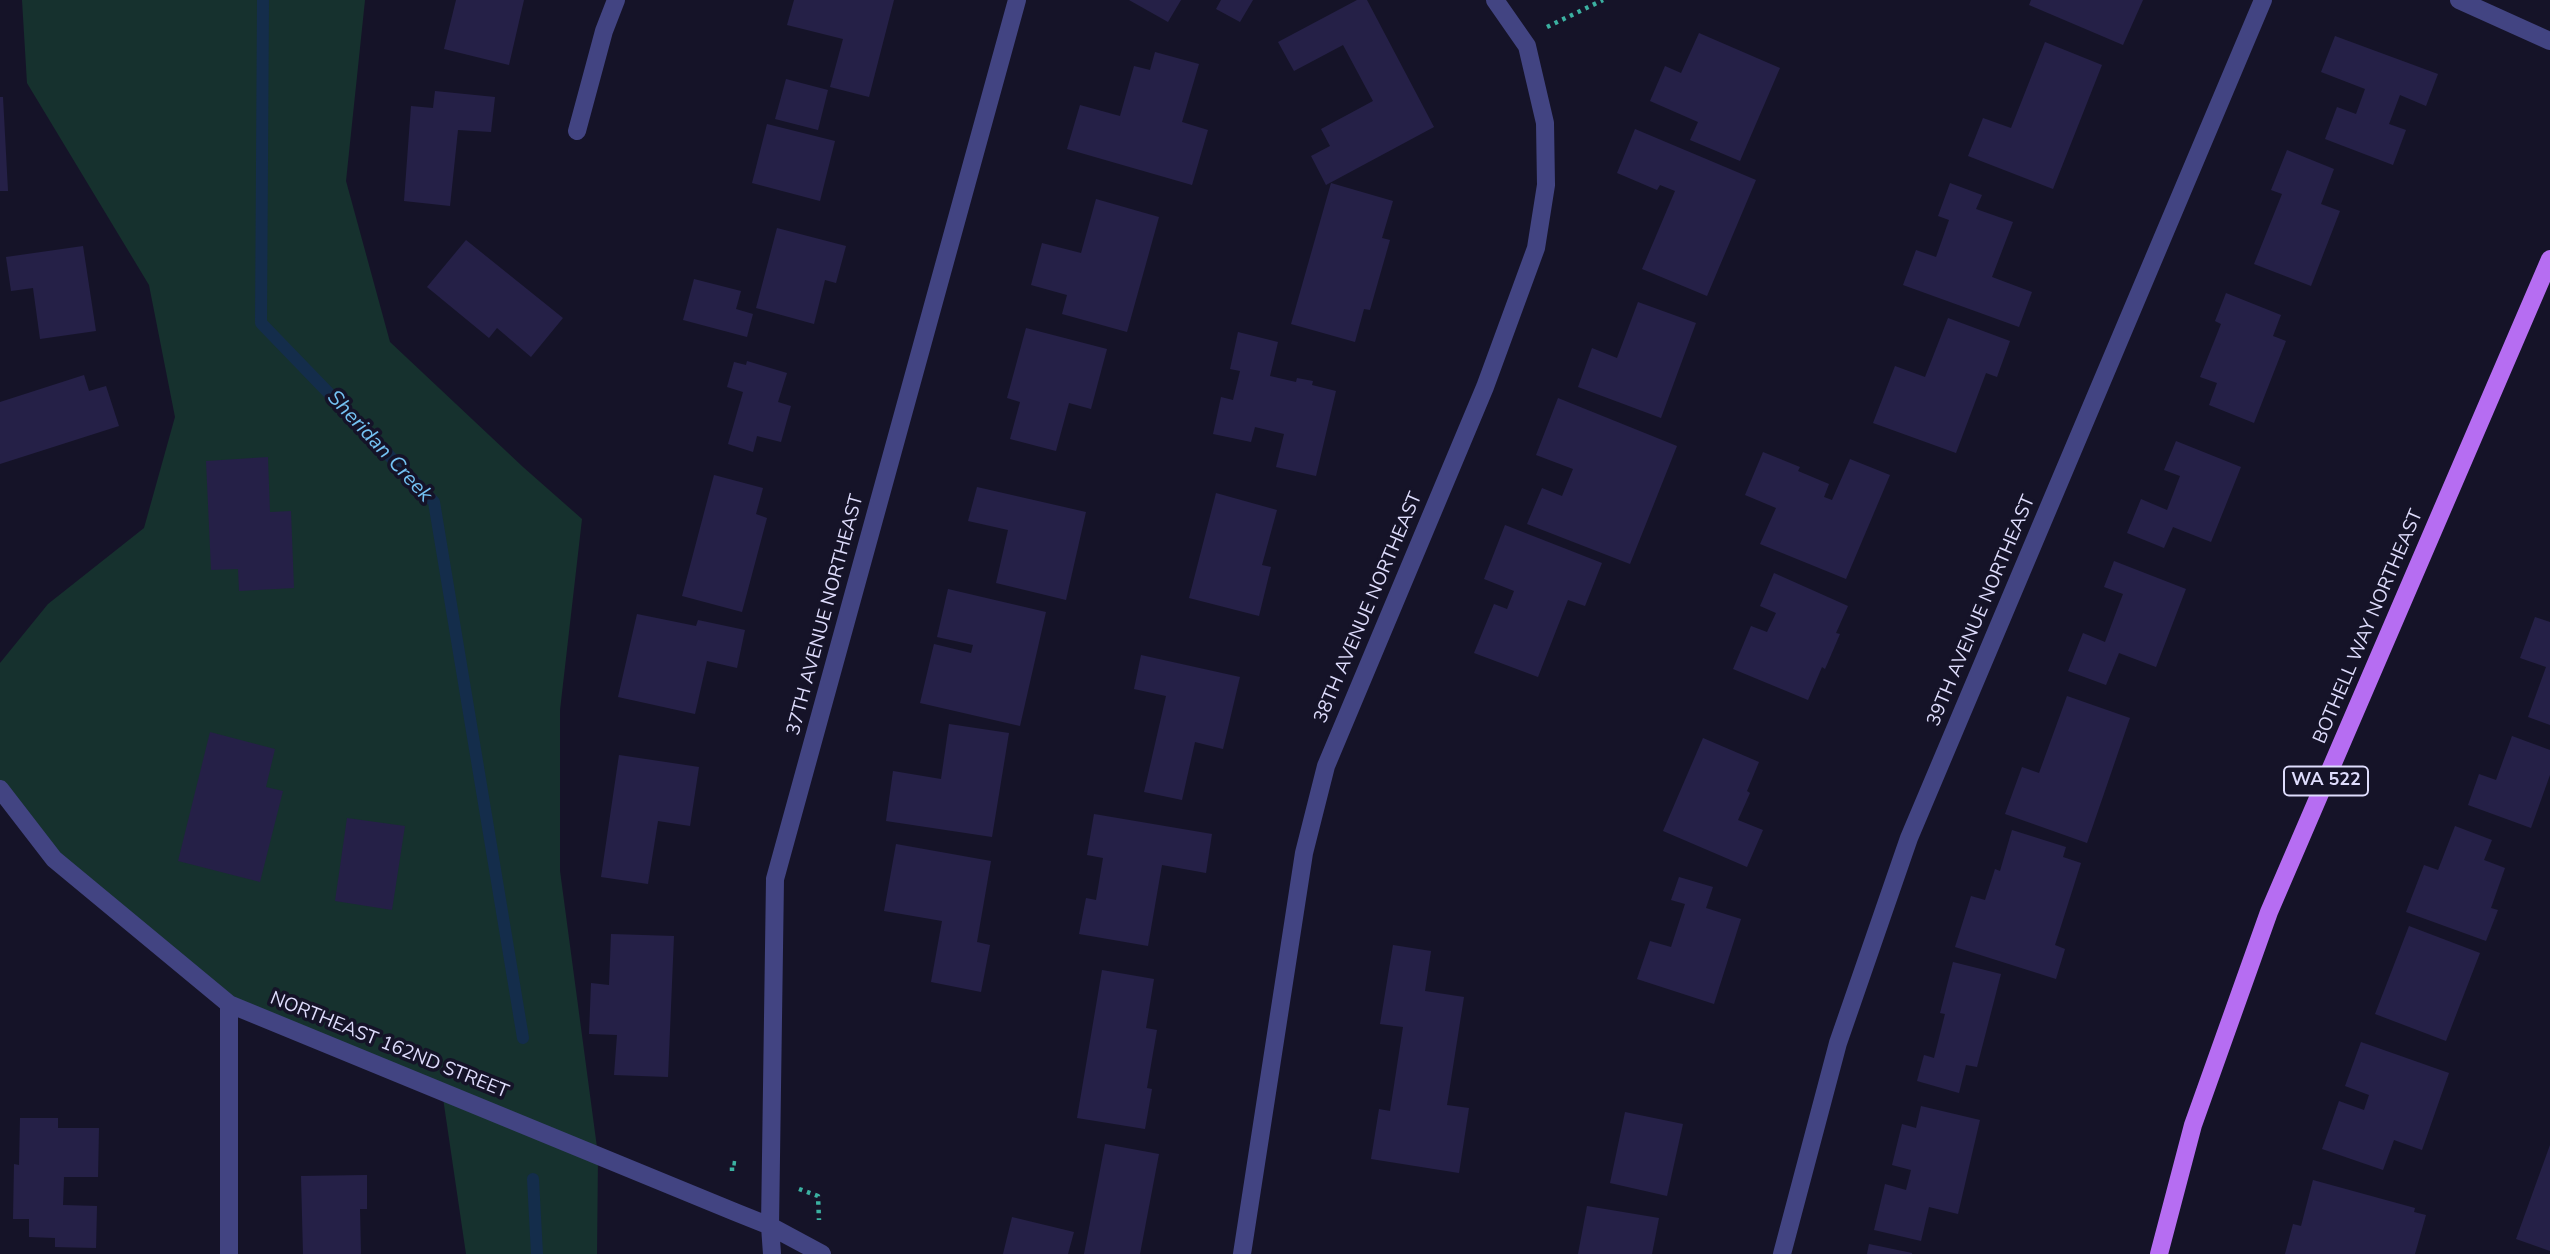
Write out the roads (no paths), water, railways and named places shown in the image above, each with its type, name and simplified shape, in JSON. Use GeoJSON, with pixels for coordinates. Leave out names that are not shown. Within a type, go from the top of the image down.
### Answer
{"type":"FeatureCollection","features":[{"type":"Feature","properties":{"kind":"main road","name":"BOTHELL WAY NORTHEAST"},"geometry":{"type":"LineString","coordinates":[[2158,1254],[2193,1125],[2269,912],[2550,259]]}},
{"type":"Feature","properties":{"kind":"street"},"geometry":{"type":"LineString","coordinates":[[577,131],[604,31],[616,0]]}},
{"type":"Feature","properties":{"kind":"street","name":"37TH AVENUE NORTHEAST"},"geometry":{"type":"LineString","coordinates":[[772,1254],[770,1226],[775,879],[1017,0]]}},
{"type":"Feature","properties":{"kind":"street","name":"38TH AVENUE NORTHEAST"},"geometry":{"type":"LineString","coordinates":[[1242,1254],[1304,853],[1325,766],[1485,387],[1536,248],[1546,185],[1545,123],[1527,46],[1495,0]]}},
{"type":"Feature","properties":{"kind":"street","name":"39TH AVENUE NORTHEAST"},"geometry":{"type":"LineString","coordinates":[[1782,1254],[1838,1042],[1909,838],[2263,0]]}},
{"type":"Feature","properties":{"kind":"street"},"geometry":{"type":"LineString","coordinates":[[2459,0],[2550,41]]}},
{"type":"Feature","properties":{"kind":"street","name":"NORTHEAST 162ND STREET"},"geometry":{"type":"LineString","coordinates":[[0,789],[54,859],[229,1004],[770,1226],[822,1254]]}},
{"type":"Feature","properties":{"kind":"street"},"geometry":{"type":"LineString","coordinates":[[229,1004],[229,1254]]}},
{"type":"Feature","properties":{"kind":"waterway","name":"Sheridan Creek"},"geometry":{"type":"LineString","coordinates":[[263,0],[261,323],[434,502],[523,1038]]}},
{"type":"Feature","properties":{"kind":"waterway","name":"Sheridan Creek"},"geometry":{"type":"LineString","coordinates":[[533,1179],[537,1254]]}}]}
